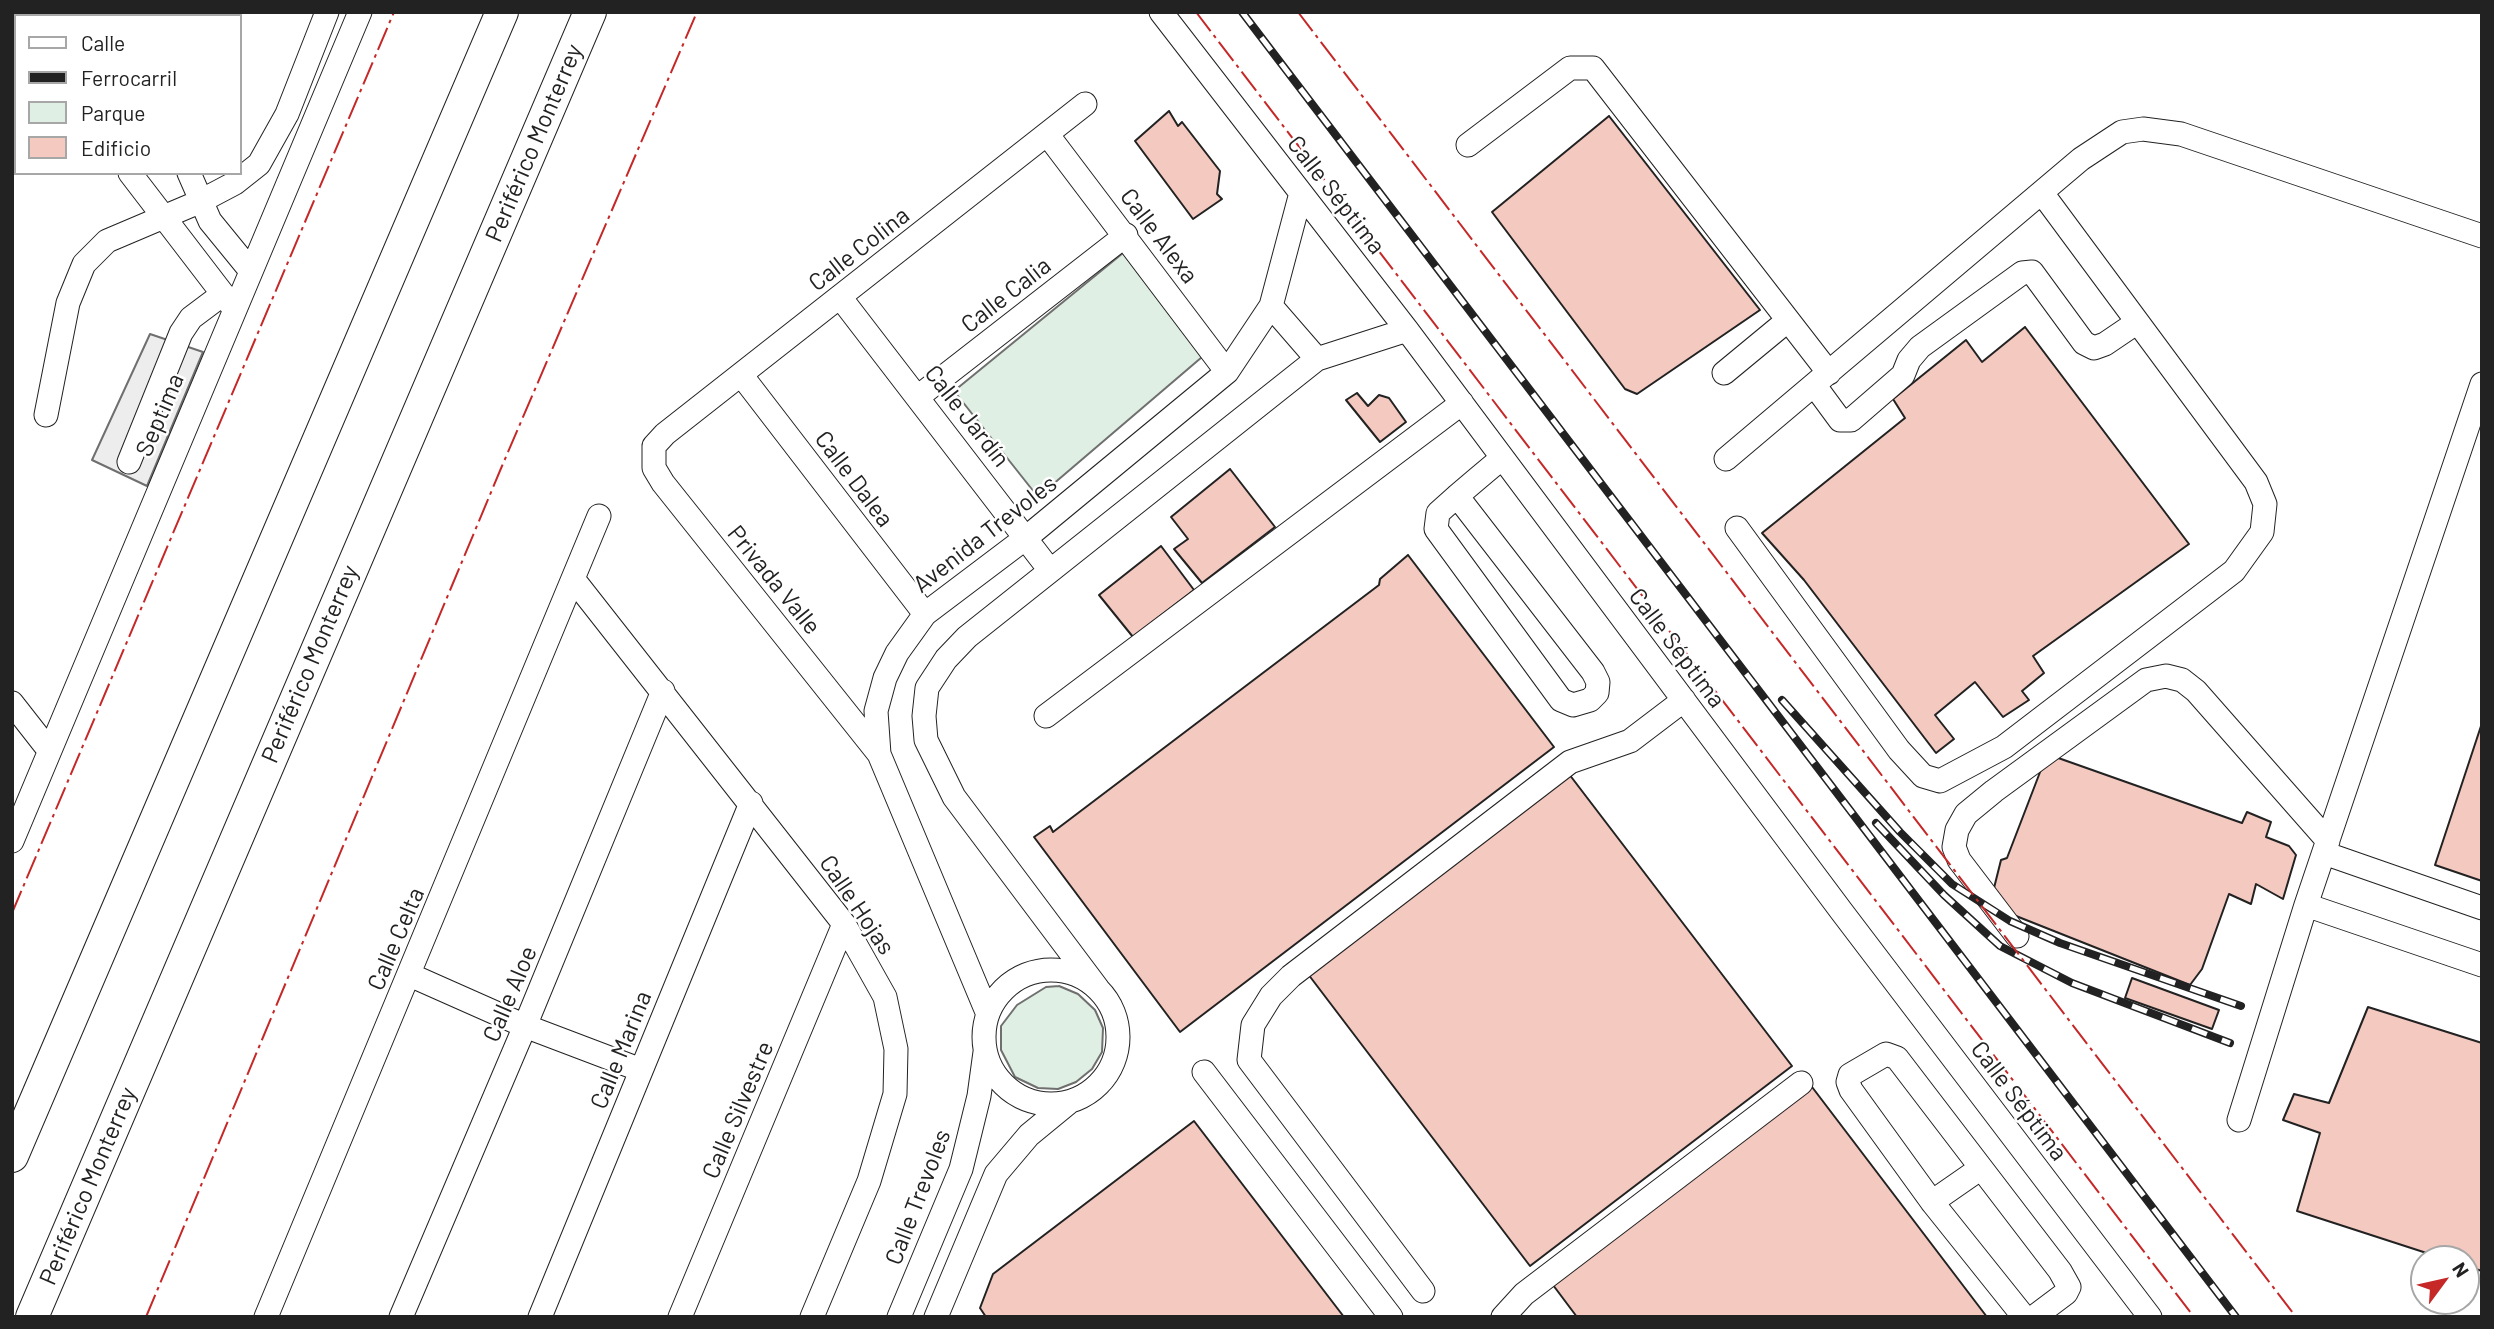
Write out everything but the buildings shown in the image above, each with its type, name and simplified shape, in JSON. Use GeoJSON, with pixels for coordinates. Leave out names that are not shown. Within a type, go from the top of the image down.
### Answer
{"type":"FeatureCollection","features":[{"type":"Feature","properties":{"kind":"highway"},"geometry":{"type":"LineString","coordinates":[[12,1156],[502,12]]}},
{"type":"Feature","properties":{"kind":"highway","name":"Periférico Monterrey"},"geometry":{"type":"LineString","coordinates":[[32,1317],[590,12]]}},
{"type":"Feature","properties":{"kind":"street"},"geometry":{"type":"LineString","coordinates":[[46,415],[68,303],[84,264],[107,241],[199,202],[235,183],[259,164],[274,143],[327,12]]}},
{"type":"Feature","properties":{"kind":"street","name":"Septima"},"geometry":{"type":"LineString","coordinates":[[12,841],[228,302],[250,270],[359,12]]}},
{"type":"Feature","properties":{"kind":"street","name":"Calle Séptima"},"geometry":{"type":"LineString","coordinates":[[1161,12],[1407,330],[2150,1317]]}},
{"type":"Feature","properties":{"kind":"street"},"geometry":{"type":"LineString","coordinates":[[1468,145],[1570,68],[1593,68],[1787,321],[1822,380],[1840,420],[1851,420],[1903,374],[1909,360],[1920,347],[2022,273],[2032,272],[2084,343],[2094,348],[2105,344],[2136,323]]}},
{"type":"Feature","properties":{"kind":"street","name":"Calle Colina"},"geometry":{"type":"LineString","coordinates":[[665,434],[742,376],[1085,103]]}},
{"type":"Feature","properties":{"kind":"street"},"geometry":{"type":"LineString","coordinates":[[1726,459],[2101,144],[2122,132],[2163,130],[2482,236]]}},
{"type":"Feature","properties":{"kind":"street","name":"Calle Alexa"},"geometry":{"type":"LineString","coordinates":[[1047,134],[1227,372]]}},
{"type":"Feature","properties":{"kind":"street"},"geometry":{"type":"LineString","coordinates":[[129,462],[181,333],[191,318],[228,302],[132,175]]}},
{"type":"Feature","properties":{"kind":"street"},"geometry":{"type":"LineString","coordinates":[[190,175],[199,202],[218,232],[250,270]]}},
{"type":"Feature","properties":{"kind":"street","name":"Avenida Trevoles"},"geometry":{"type":"LineString","coordinates":[[987,1012],[880,754],[876,711],[885,678],[897,653],[925,614],[1027,537],[1227,372],[1271,306],[1301,193]]}},
{"type":"Feature","properties":{"kind":"street"},"geometry":{"type":"LineString","coordinates":[[1737,528],[1899,750],[1923,776],[1940,780],[2004,747],[2234,571],[2262,532],[2265,504],[2256,482],[2042,193]]}},
{"type":"Feature","properties":{"kind":"street","name":"Calle Calia"},"geometry":{"type":"LineString","coordinates":[[919,396],[1126,235]]}},
{"type":"Feature","properties":{"kind":"street","name":"Calle Jardín"},"geometry":{"type":"LineString","coordinates":[[840,297],[919,396],[1049,569]]}},
{"type":"Feature","properties":{"kind":"street"},"geometry":{"type":"LineString","coordinates":[[1271,306],[1317,359]]}},
{"type":"Feature","properties":{"kind":"street"},"geometry":{"type":"LineString","coordinates":[[1724,373],[1787,321]]}},
{"type":"Feature","properties":{"kind":"street"},"geometry":{"type":"LineString","coordinates":[[936,1317],[996,1174],[1029,1135],[1068,1103],[1090,1093],[1107,1076],[1116,1055],[1119,1031],[1112,1008],[954,797],[926,740],[923,716],[927,688],[946,659],[967,637],[1049,569],[1317,359],[1407,330]]}},
{"type":"Feature","properties":{"kind":"street","name":"Calle Dalea"},"geometry":{"type":"LineString","coordinates":[[742,376],[925,614]]}},
{"type":"Feature","properties":{"kind":"street"},"geometry":{"type":"LineString","coordinates":[[2239,1120],[2306,905],[2482,384]]}},
{"type":"Feature","properties":{"kind":"street"},"geometry":{"type":"LineString","coordinates":[[1046,716],[1462,403]]}},
{"type":"Feature","properties":{"kind":"street","name":"Privada Valle"},"geometry":{"type":"LineString","coordinates":[[665,434],[654,446],[653,457],[654,468],[663,483],[880,754]]}},
{"type":"Feature","properties":{"kind":"street"},"geometry":{"type":"LineString","coordinates":[[1457,496],[1593,672],[1598,682],[1597,692],[1590,700],[1573,705],[1561,700],[1436,529],[1438,513],[1457,496],[1503,458]]}},
{"type":"Feature","properties":{"kind":"street","name":"Calle Celta"},"geometry":{"type":"LineString","coordinates":[[266,1317],[599,516]]}},
{"type":"Feature","properties":{"kind":"street","name":"Calle Hojas"},"geometry":{"type":"LineString","coordinates":[[574,580],[844,924],[885,997],[895,1038],[896,1082],[884,1139],[812,1317]]}},
{"type":"Feature","properties":{"kind":"street"},"geometry":{"type":"LineString","coordinates":[[2017,936],[1959,860],[1954,846],[1957,830],[1966,814],[2146,680],[2166,676],[2182,680],[2196,691],[2326,847],[2482,908]]}},
{"type":"Feature","properties":{"kind":"street","name":"Calle Aloe"},"geometry":{"type":"LineString","coordinates":[[401,1317],[526,1026],[663,691]]}},
{"type":"Feature","properties":{"kind":"street"},"geometry":{"type":"LineString","coordinates":[[1423,1291],[1249,1060],[1253,1025],[1271,996],[1291,976],[1570,762],[1630,741],[1684,700]]}},
{"type":"Feature","properties":{"kind":"street"},"geometry":{"type":"LineString","coordinates":[[12,703],[48,749]]}},
{"type":"Feature","properties":{"kind":"street","name":"Calle Marina"},"geometry":{"type":"LineString","coordinates":[[549,1314],[641,1070],[751,803]]}},
{"type":"Feature","properties":{"kind":"street"},"geometry":{"type":"LineString","coordinates":[[2306,905],[2482,965]]}},
{"type":"Feature","properties":{"kind":"street","name":"Calle Silvestre"},"geometry":{"type":"LineString","coordinates":[[680,1317],[844,924]]}},
{"type":"Feature","properties":{"kind":"street"},"geometry":{"type":"LineString","coordinates":[[1068,1103],[1041,1105],[1016,1096],[996,1077],[985,1052],[983,1032],[987,1012],[1006,985],[1036,971],[1070,972],[1098,989]]}},
{"type":"Feature","properties":{"kind":"street"},"geometry":{"type":"LineString","coordinates":[[410,975],[526,1026],[641,1070]]}},
{"type":"Feature","properties":{"kind":"street","name":"Calle Trevoles"},"geometry":{"type":"LineString","coordinates":[[899,1317],[961,1169],[979,1096],[985,1052]]}},
{"type":"Feature","properties":{"kind":"street"},"geometry":{"type":"LineString","coordinates":[[2024,1317],[1932,1202],[1851,1090],[1848,1082],[1850,1074],[1878,1057],[1892,1054],[2067,1280],[2066,1293],[2034,1317]]}},
{"type":"Feature","properties":{"kind":"street"},"geometry":{"type":"LineString","coordinates":[[1204,1072],[1391,1317]]}},
{"type":"Feature","properties":{"kind":"street"},"geometry":{"type":"LineString","coordinates":[[1503,1317],[1524,1294],[1801,1083]]}},
{"type":"Feature","properties":{"kind":"street"},"geometry":{"type":"LineString","coordinates":[[1932,1202],[1981,1168]]}},
{"type":"Feature","properties":{"kind":"green space"},"geometry":{"type":"Polygon","coordinates":[[[1123,253],[1202,357],[1038,497],[954,391],[1123,253]]]}},
{"type":"Feature","properties":{"kind":"green space"},"geometry":{"type":"Polygon","coordinates":[[[1059,986],[1078,994],[1095,1010],[1103,1028],[1102,1052],[1092,1069],[1076,1082],[1058,1089],[1038,1088],[1015,1077],[1001,1050],[1001,1026],[1017,1005],[1046,987],[1059,986]]]}},
{"type":"Feature","properties":{"kind":"shaded area"},"geometry":{"type":"Polygon","coordinates":[[[150,334],[203,352],[147,486],[92,460],[150,334]]]}},
{"type":"Feature","properties":{"kind":"railway"},"geometry":{"type":"LineString","coordinates":[[1242,12],[2236,1317]]}},
{"type":"Feature","properties":{"kind":"railway"},"geometry":{"type":"LineString","coordinates":[[1782,700],[1900,832],[1952,884],[2010,921],[2060,943],[2241,1006]]}},
{"type":"Feature","properties":{"kind":"railway"},"geometry":{"type":"LineString","coordinates":[[1876,823],[1944,895],[2000,946],[2072,983],[2230,1043]]}},
{"type":"Feature","properties":{"kind":"power"},"geometry":{"type":"LineString","coordinates":[[12,913],[394,12]]}},
{"type":"Feature","properties":{"kind":"power"},"geometry":{"type":"LineString","coordinates":[[146,1317],[502,466],[697,12]]}},
{"type":"Feature","properties":{"kind":"power"},"geometry":{"type":"LineString","coordinates":[[1196,12],[2194,1317]]}},
{"type":"Feature","properties":{"kind":"power"},"geometry":{"type":"LineString","coordinates":[[1298,12],[2296,1317]]}}]}
